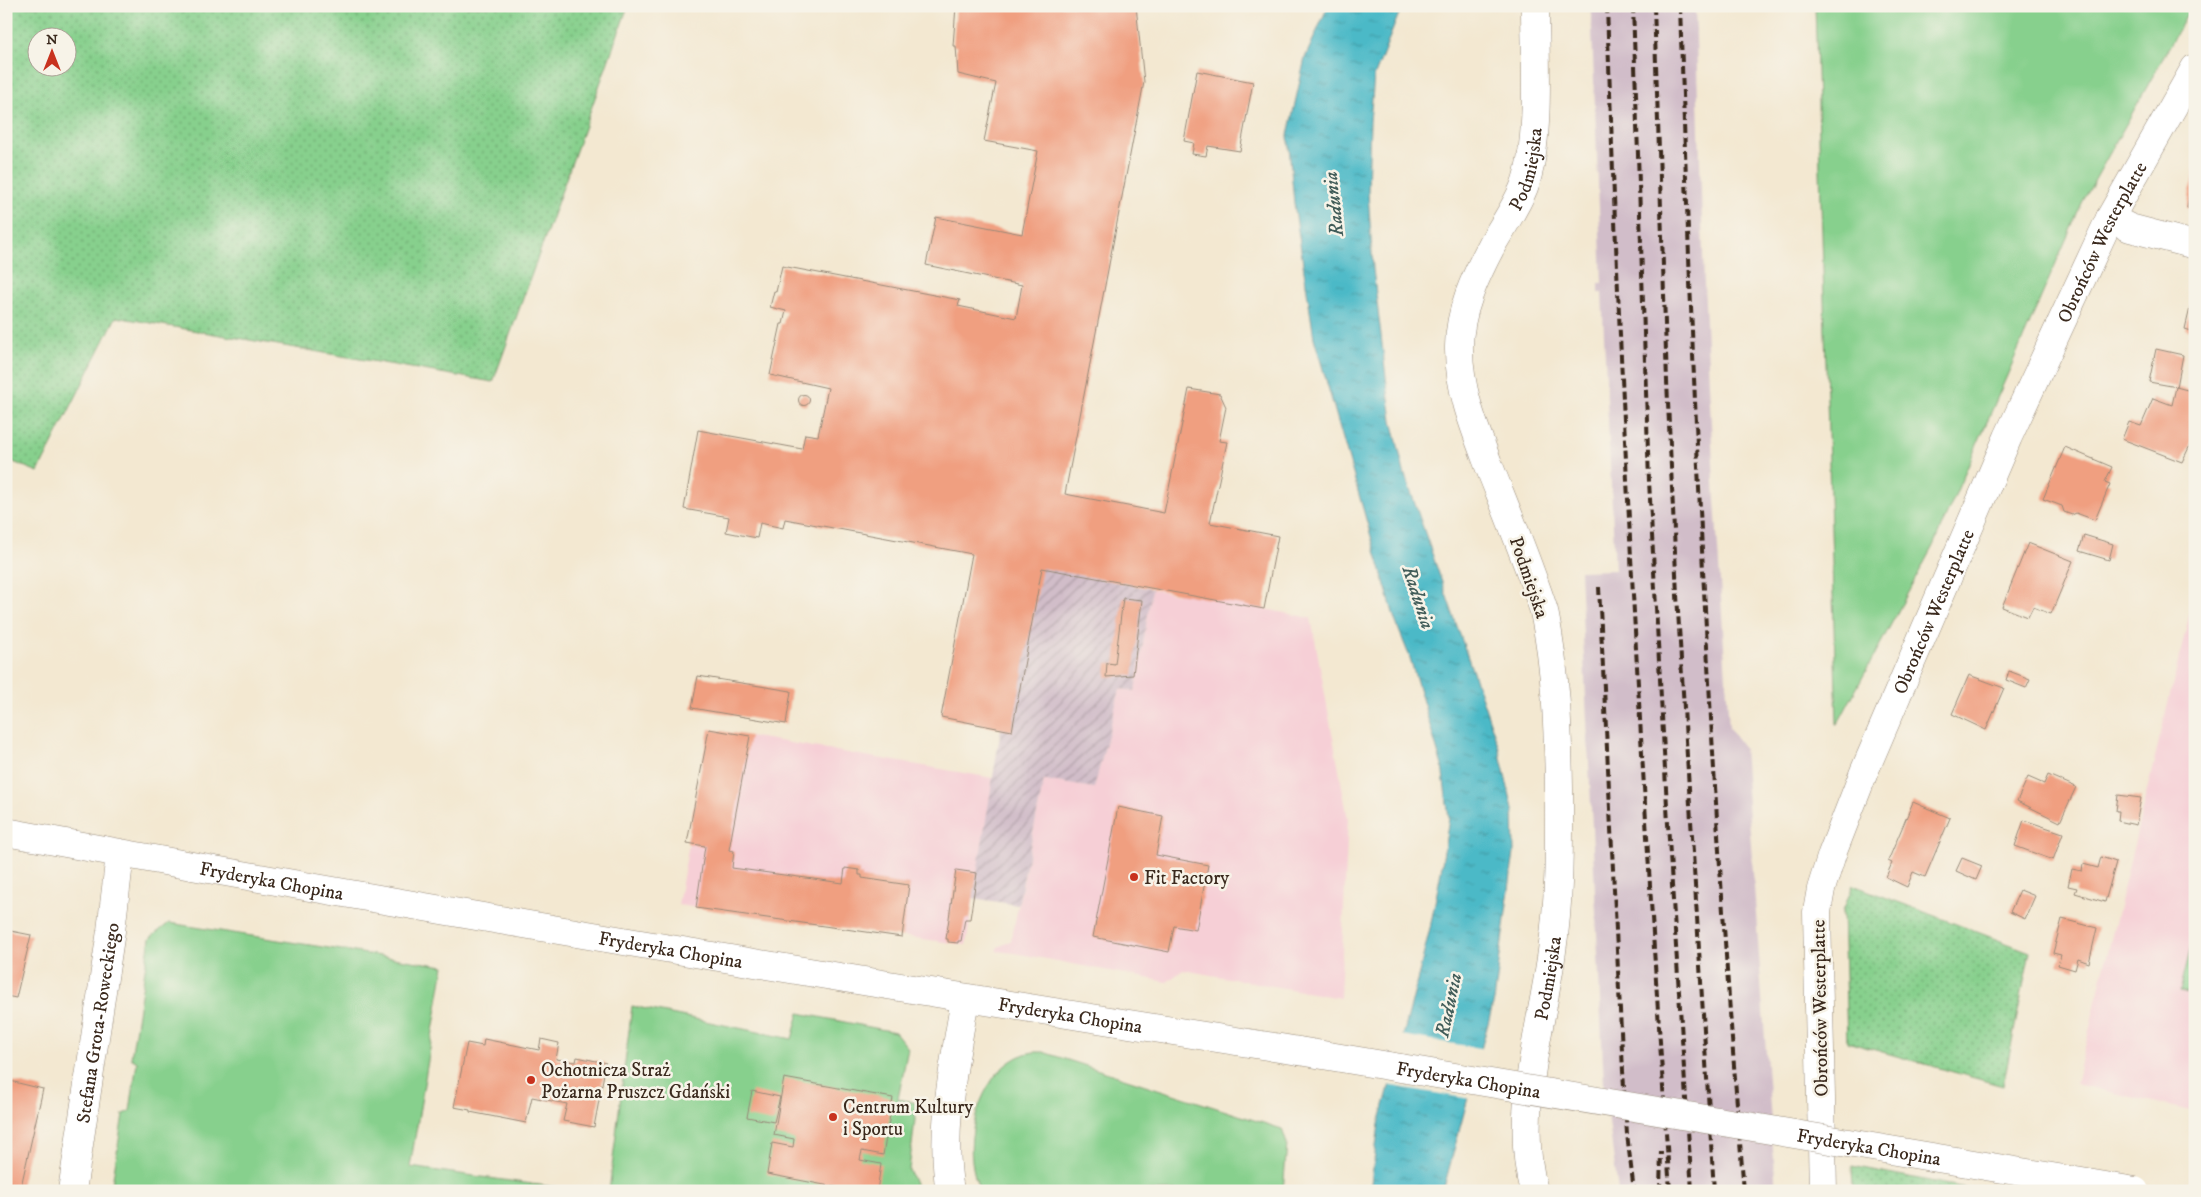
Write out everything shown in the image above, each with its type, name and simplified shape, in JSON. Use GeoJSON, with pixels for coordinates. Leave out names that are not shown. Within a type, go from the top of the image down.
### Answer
{"type":"FeatureCollection","features":[{"type":"Feature","properties":{"kind":"street","name":"Podmiejska"},"geometry":{"type":"LineString","coordinates":[[1528,1184],[1528,1111],[1535,1054],[1553,950],[1557,894],[1559,810],[1557,696],[1550,638],[1544,611],[1468,406],[1460,370],[1458,348],[1467,302],[1486,258],[1515,206],[1529,169],[1534,108],[1535,6]]}},
{"type":"Feature","properties":{"kind":"street","name":"Obrońców Westerplatte"},"geometry":{"type":"LineString","coordinates":[[1823,1191],[1817,912],[1821,889],[1832,854],[1864,772],[2008,437],[2110,218],[2195,68]]}},
{"type":"Feature","properties":{"kind":"street"},"geometry":{"type":"LineString","coordinates":[[2110,218],[2139,231],[2195,245]]}},
{"type":"Feature","properties":{"kind":"street","name":"Fryderyka Chopina"},"geometry":{"type":"LineString","coordinates":[[6,832],[432,909],[965,999],[1300,1051],[2135,1191]]}},
{"type":"Feature","properties":{"kind":"street","name":"Stefana Grota-Roweckiego"},"geometry":{"type":"LineString","coordinates":[[72,1191],[111,930],[120,854]]}},
{"type":"Feature","properties":{"kind":"street"},"geometry":{"type":"LineString","coordinates":[[950,1191],[947,1174],[946,1130],[965,999]]}},
{"type":"Feature","properties":{"kind":"shaded area"},"geometry":{"type":"Polygon","coordinates":[[[1591,6],[1695,6],[1704,284],[1729,728],[1744,748],[1776,1191],[1618,1191],[1604,1084],[1580,571],[1615,570],[1602,293],[1599,293],[1599,283],[1602,283],[1591,6]]]}},
{"type":"Feature","properties":{"kind":"shaded area"},"geometry":{"type":"Polygon","coordinates":[[[1042,568],[1152,589],[1135,691],[1120,689],[1094,788],[1044,780],[1018,905],[973,898],[1001,729],[1032,624],[1042,568]]]}},
{"type":"Feature","properties":{"kind":"shaded area"},"geometry":{"type":"Polygon","coordinates":[[[1152,589],[1178,594],[1179,592],[1311,618],[1348,819],[1340,998],[1183,970],[1167,982],[996,951],[998,947],[1011,941],[1044,780],[1094,788],[1120,689],[1135,691],[1152,589]]]}},
{"type":"Feature","properties":{"kind":"shaded area"},"geometry":{"type":"Polygon","coordinates":[[[2195,592],[2195,1112],[2076,1084],[2195,592]]]}},
{"type":"Feature","properties":{"kind":"shaded area"},"geometry":{"type":"Polygon","coordinates":[[[709,729],[993,778],[966,945],[678,905],[689,844],[687,843],[709,729]]]}},
{"type":"Feature","properties":{"kind":"green space"},"geometry":{"type":"Polygon","coordinates":[[[6,6],[628,6],[493,382],[116,317],[38,472],[6,459],[6,6]]]}},
{"type":"Feature","properties":{"kind":"green space"},"geometry":{"type":"Polygon","coordinates":[[[1815,6],[2192,6],[2082,203],[1933,546],[1837,725],[1815,6]]]}},
{"type":"Feature","properties":{"kind":"green space"},"geometry":{"type":"Polygon","coordinates":[[[1853,885],[2030,952],[2003,1086],[1847,1042],[1843,911],[1853,885]]]}},
{"type":"Feature","properties":{"kind":"green space"},"geometry":{"type":"Polygon","coordinates":[[[169,923],[444,966],[410,1167],[582,1191],[111,1191],[123,1114],[130,1111],[137,1062],[131,1058],[150,938],[169,923]]]}},
{"type":"Feature","properties":{"kind":"green space"},"geometry":{"type":"Polygon","coordinates":[[[2195,931],[2195,995],[2180,991],[2195,931]]]}},
{"type":"Feature","properties":{"kind":"green space"},"geometry":{"type":"Polygon","coordinates":[[[632,1006],[792,1039],[799,1013],[895,1032],[908,1048],[898,1099],[917,1103],[909,1170],[918,1191],[609,1191],[632,1006]]]}},
{"type":"Feature","properties":{"kind":"green space"},"geometry":{"type":"Polygon","coordinates":[[[1034,1052],[1043,1052],[1282,1129],[1287,1144],[1283,1191],[980,1191],[973,1168],[971,1145],[973,1128],[984,1094],[993,1079],[1005,1066],[1018,1057],[1034,1052]]]}},
{"type":"Feature","properties":{"kind":"green space"},"geometry":{"type":"Polygon","coordinates":[[[1852,1166],[1981,1191],[1853,1191],[1852,1166]]]}},
{"type":"Feature","properties":{"kind":"water","name":"Radunia"},"geometry":{"type":"Polygon","coordinates":[[[1328,6],[1402,6],[1374,77],[1370,121],[1368,192],[1373,269],[1386,377],[1392,420],[1404,472],[1498,745],[1513,809],[1514,852],[1494,1001],[1443,1191],[1370,1191],[1379,1124],[1430,928],[1449,818],[1442,766],[1410,658],[1395,620],[1314,338],[1294,203],[1288,135],[1305,58],[1328,6]]]}},
{"type":"Feature","properties":{"kind":"pier"},"geometry":{"type":"Polygon","coordinates":[[[1401,1035],[1485,1049],[1471,1099],[1387,1085],[1401,1035]]]}},
{"type":"Feature","properties":{"kind":"building"},"geometry":{"type":"Polygon","coordinates":[[[956,6],[1136,6],[1144,82],[1065,494],[1164,513],[1189,389],[1220,394],[1226,407],[1219,441],[1227,442],[1210,523],[1278,536],[1264,609],[1042,568],[1012,731],[941,717],[972,554],[785,519],[783,528],[760,523],[757,538],[726,532],[729,517],[684,509],[698,430],[802,449],[805,434],[818,436],[828,388],[770,375],[781,324],[783,324],[786,311],[770,307],[774,291],[776,292],[782,266],[960,300],[958,306],[1016,318],[1022,285],[926,265],[936,217],[1022,234],[1038,151],[984,141],[996,83],[958,74],[956,46],[953,46],[956,6]]]}},
{"type":"Feature","properties":{"kind":"building"},"geometry":{"type":"Polygon","coordinates":[[[1197,71],[1253,82],[1240,151],[1208,146],[1206,156],[1192,154],[1194,143],[1184,141],[1197,71]]]}},
{"type":"Feature","properties":{"kind":"building"},"geometry":{"type":"Polygon","coordinates":[[[2195,171],[2195,209],[2187,208],[2195,171]]]}},
{"type":"Feature","properties":{"kind":"building"},"geometry":{"type":"Polygon","coordinates":[[[2195,291],[2195,332],[2185,329],[2195,291]]]}},
{"type":"Feature","properties":{"kind":"building"},"geometry":{"type":"Polygon","coordinates":[[[2156,349],[2183,355],[2177,387],[2149,382],[2156,349]]]}},
{"type":"Feature","properties":{"kind":"building"},"geometry":{"type":"Polygon","coordinates":[[[2176,387],[2195,392],[2195,435],[2182,462],[2122,439],[2129,422],[2141,426],[2153,398],[2172,405],[2176,387]]]}},
{"type":"Feature","properties":{"kind":"building"},"geometry":{"type":"Polygon","coordinates":[[[802,395],[806,395],[809,400],[808,404],[802,405],[799,402],[799,398],[802,395]]]}},
{"type":"Feature","properties":{"kind":"building"},"geometry":{"type":"Polygon","coordinates":[[[2065,447],[2112,467],[2105,482],[2110,484],[2095,520],[2076,513],[2072,515],[2064,512],[2062,506],[2043,499],[2065,447]]]}},
{"type":"Feature","properties":{"kind":"building"},"geometry":{"type":"Polygon","coordinates":[[[2084,535],[2113,544],[2109,560],[2079,551],[2084,535]]]}},
{"type":"Feature","properties":{"kind":"building"},"geometry":{"type":"Polygon","coordinates":[[[2028,543],[2073,561],[2051,614],[2033,607],[2028,617],[2002,607],[2028,543]]]}},
{"type":"Feature","properties":{"kind":"building"},"geometry":{"type":"Polygon","coordinates":[[[1123,598],[1142,600],[1133,675],[1106,677],[1107,663],[1115,664],[1123,598]]]}},
{"type":"Feature","properties":{"kind":"building"},"geometry":{"type":"Polygon","coordinates":[[[2009,671],[2030,679],[2026,688],[2006,680],[2009,671]]]}},
{"type":"Feature","properties":{"kind":"building"},"geometry":{"type":"Polygon","coordinates":[[[1969,675],[2004,688],[1986,730],[1952,714],[1969,675]]]}},
{"type":"Feature","properties":{"kind":"building"},"geometry":{"type":"Polygon","coordinates":[[[698,676],[791,691],[786,724],[692,708],[698,676]]]}},
{"type":"Feature","properties":{"kind":"building"},"geometry":{"type":"Polygon","coordinates":[[[709,729],[750,736],[729,850],[734,851],[732,868],[843,883],[845,868],[859,870],[859,875],[862,875],[862,878],[909,885],[902,937],[696,908],[705,846],[687,843],[709,729]]]}},
{"type":"Feature","properties":{"kind":"building"},"geometry":{"type":"Polygon","coordinates":[[[2048,775],[2076,787],[2060,822],[2017,801],[2028,777],[2044,784],[2048,775]]]}},
{"type":"Feature","properties":{"kind":"building"},"geometry":{"type":"Polygon","coordinates":[[[2118,795],[2141,798],[2136,825],[2118,821],[2119,811],[2116,811],[2118,795]]]}},
{"type":"Feature","properties":{"kind":"building"},"geometry":{"type":"Polygon","coordinates":[[[1913,802],[1950,818],[1925,877],[1913,872],[1907,887],[1886,877],[1892,863],[1888,861],[1913,802]]]}},
{"type":"Feature","properties":{"kind":"building"},"geometry":{"type":"Polygon","coordinates":[[[1118,807],[1163,816],[1156,855],[1208,865],[1196,930],[1174,926],[1169,952],[1093,937],[1118,807]]]}},
{"type":"Feature","properties":{"kind":"building"},"geometry":{"type":"Polygon","coordinates":[[[2024,820],[2063,833],[2053,860],[2015,846],[2024,820]]]}},
{"type":"Feature","properties":{"kind":"building"},"geometry":{"type":"Polygon","coordinates":[[[2101,857],[2116,862],[2105,902],[2075,893],[2077,888],[2068,886],[2072,869],[2082,871],[2083,864],[2098,868],[2101,857]]]}},
{"type":"Feature","properties":{"kind":"building"},"geometry":{"type":"Polygon","coordinates":[[[1962,858],[1982,866],[1976,880],[1956,871],[1962,858]]]}},
{"type":"Feature","properties":{"kind":"building"},"geometry":{"type":"Polygon","coordinates":[[[956,870],[977,873],[970,919],[965,919],[961,941],[958,941],[958,943],[948,942],[948,939],[946,939],[956,870]]]}},
{"type":"Feature","properties":{"kind":"building"},"geometry":{"type":"Polygon","coordinates":[[[2020,890],[2035,896],[2025,919],[2010,912],[2020,890]]]}},
{"type":"Feature","properties":{"kind":"building"},"geometry":{"type":"Polygon","coordinates":[[[2062,919],[2097,928],[2089,963],[2078,959],[2075,970],[2058,965],[2061,955],[2053,953],[2062,919]]]}},
{"type":"Feature","properties":{"kind":"building"},"geometry":{"type":"Polygon","coordinates":[[[6,930],[31,935],[16,998],[6,996],[6,930]]]}},
{"type":"Feature","properties":{"kind":"building","name":"Ochotnicza Straż Pożarna Pruszcz Gdański"},"geometry":{"type":"Polygon","coordinates":[[[484,1039],[539,1050],[541,1039],[559,1043],[556,1059],[576,1062],[577,1057],[606,1063],[594,1127],[563,1121],[567,1104],[532,1097],[526,1123],[454,1107],[467,1043],[483,1046],[484,1039]]]}},
{"type":"Feature","properties":{"kind":"building","name":"Centrum Kultury i Sportu"},"geometry":{"type":"Polygon","coordinates":[[[784,1078],[893,1098],[883,1155],[862,1151],[860,1160],[881,1164],[877,1191],[856,1191],[767,1174],[772,1143],[793,1147],[794,1139],[774,1135],[784,1078]]]}},
{"type":"Feature","properties":{"kind":"building"},"geometry":{"type":"Polygon","coordinates":[[[6,1080],[43,1089],[20,1191],[6,1191],[6,1080]]]}},
{"type":"Feature","properties":{"kind":"building"},"geometry":{"type":"Polygon","coordinates":[[[752,1091],[780,1097],[774,1122],[747,1117],[752,1091]]]}},
{"type":"Feature","properties":{"kind":"railway"},"geometry":{"type":"LineString","coordinates":[[1607,6],[1633,599],[1670,1191]]}},
{"type":"Feature","properties":{"kind":"railway"},"geometry":{"type":"LineString","coordinates":[[1633,6],[1649,481],[1668,824],[1692,1191]]}},
{"type":"Feature","properties":{"kind":"railway"},"geometry":{"type":"LineString","coordinates":[[1654,6],[1667,381],[1677,595],[1714,1191]]}},
{"type":"Feature","properties":{"kind":"railway"},"geometry":{"type":"LineString","coordinates":[[1680,6],[1697,451],[1722,895],[1744,1191]]}},
{"type":"Feature","properties":{"kind":"railway"},"geometry":{"type":"LineString","coordinates":[[1599,587],[1623,1071],[1627,1134],[1634,1191]]}},
{"type":"Feature","properties":{"kind":"railway"},"geometry":{"type":"LineString","coordinates":[[1660,1191],[1661,1151]]}},
{"type":"Feature","properties":{"kind":"place","name":"Fit Factory"},"geometry":{"type":"Point","coordinates":[1134,877]}},
{"type":"Feature","properties":{"kind":"place","name":"Ochotnicza Straż Pożarna Pruszcz Gdański"},"geometry":{"type":"Point","coordinates":[531,1080]}},
{"type":"Feature","properties":{"kind":"place","name":"Centrum Kultury i Sportu"},"geometry":{"type":"Point","coordinates":[833,1117]}}]}
